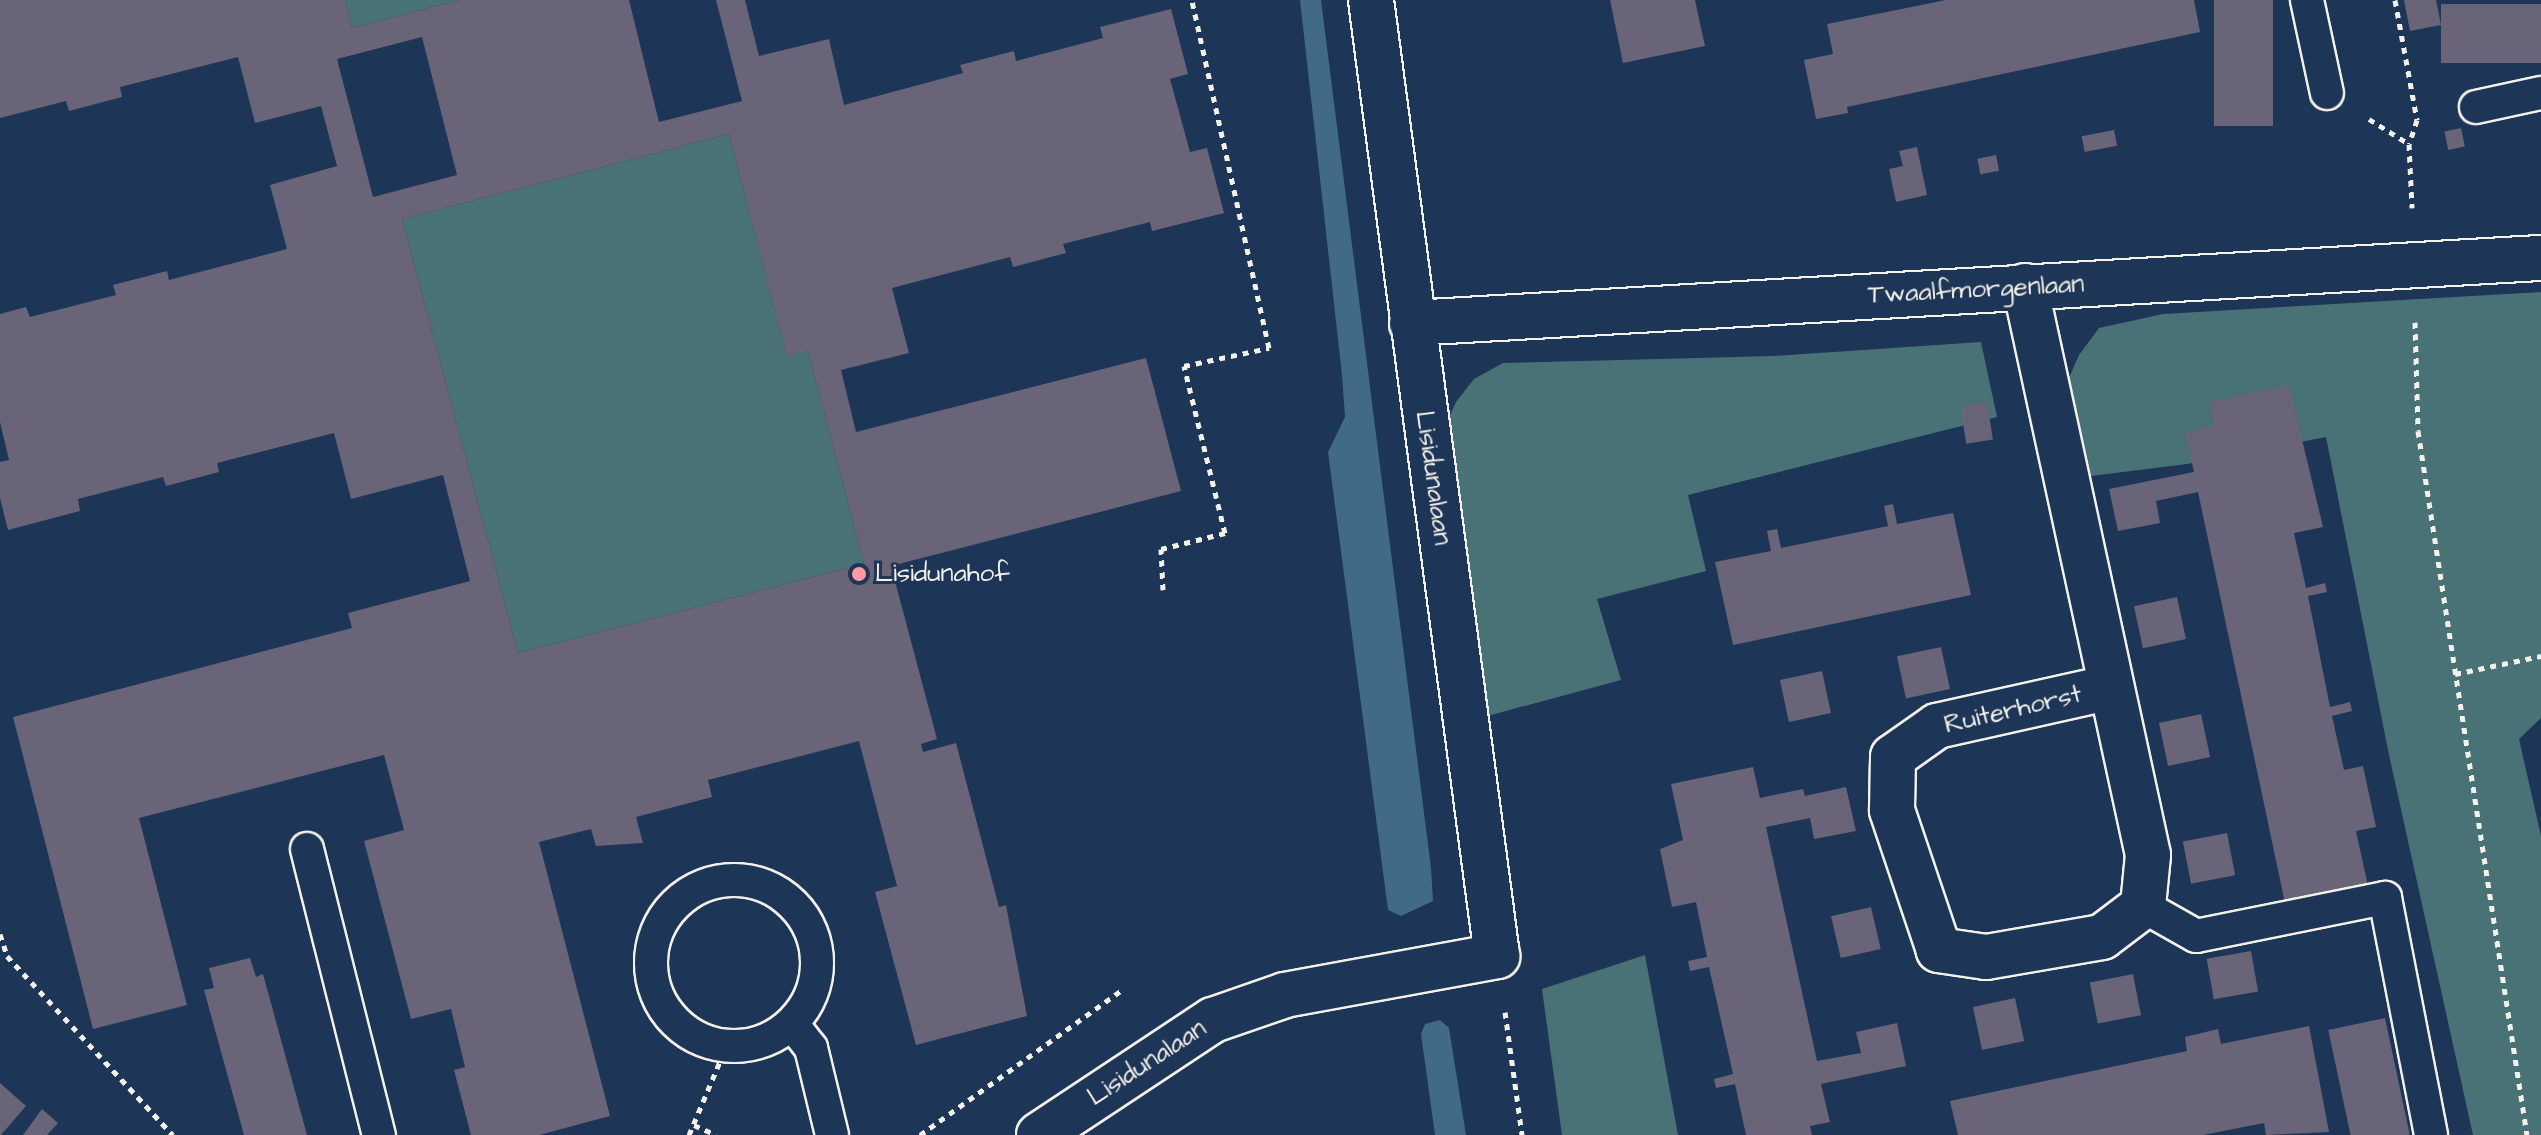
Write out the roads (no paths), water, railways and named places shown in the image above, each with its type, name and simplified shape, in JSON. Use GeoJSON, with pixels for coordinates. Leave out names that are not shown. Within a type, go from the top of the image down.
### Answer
{"type":"FeatureCollection","features":[{"type":"Feature","properties":{"kind":"street","name":"Lisidunalaan"},"geometry":{"type":"LineString","coordinates":[[1039,1135],[1213,1020],[1285,995],[1497,956],[1371,0]]}},
{"type":"Feature","properties":{"kind":"street","name":"Twaalfmorgenlaan"},"geometry":{"type":"LineString","coordinates":[[1412,323],[2541,258]]}},
{"type":"Feature","properties":{"kind":"street","name":"Ruiterhorst"},"geometry":{"type":"LineString","coordinates":[[2025,286],[2148,855],[2143,906],[2102,937],[1986,957],[1939,950],[1892,810],[1893,757],[1937,726],[2111,687]]}},
{"type":"Feature","properties":{"kind":"lane"},"geometry":{"type":"LineString","coordinates":[[2307,0],[2327,93]]}},
{"type":"Feature","properties":{"kind":"lane"},"geometry":{"type":"LineString","coordinates":[[2476,107],[2541,93]]}},
{"type":"Feature","properties":{"kind":"lane"},"geometry":{"type":"LineString","coordinates":[[307,849],[379,1135]]}},
{"type":"Feature","properties":{"kind":"lane"},"geometry":{"type":"LineString","coordinates":[[744,879],[782,894],[802,915],[817,964],[812,993],[793,1025],[756,1046],[726,1047],[699,1039],[674,1022],[657,999],[650,971],[652,941],[670,908],[715,880],[744,879]]}},
{"type":"Feature","properties":{"kind":"lane"},"geometry":{"type":"LineString","coordinates":[[2143,906],[2196,936],[2385,898],[2431,1135]]}},
{"type":"Feature","properties":{"kind":"lane"},"geometry":{"type":"LineString","coordinates":[[793,1025],[811,1048],[832,1135]]}},
{"type":"Feature","properties":{"kind":"water"},"geometry":{"type":"Polygon","coordinates":[[[1300,0],[1321,0],[1431,868],[1433,901],[1401,916],[1388,910],[1328,452],[1345,417],[1300,0]]]}},
{"type":"Feature","properties":{"kind":"water"},"geometry":{"type":"Polygon","coordinates":[[[1440,1020],[1449,1028],[1466,1135],[1435,1135],[1421,1034],[1425,1024],[1440,1020]]]}},
{"type":"Feature","properties":{"kind":"place","name":"Lisidunahof"},"geometry":{"type":"Point","coordinates":[859,574]}}]}
